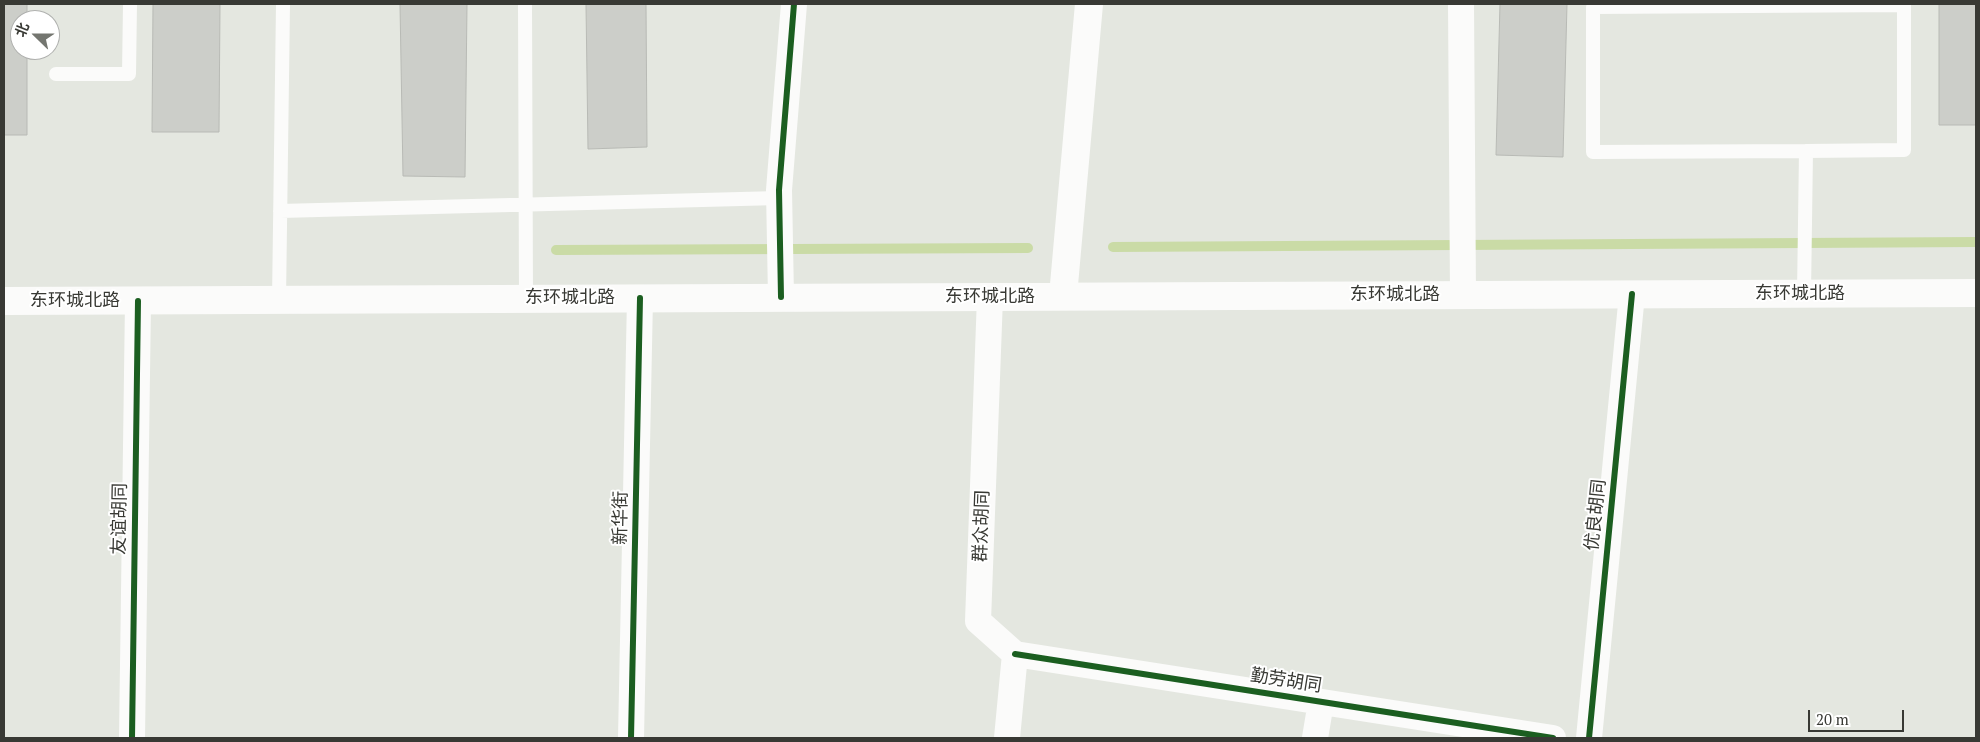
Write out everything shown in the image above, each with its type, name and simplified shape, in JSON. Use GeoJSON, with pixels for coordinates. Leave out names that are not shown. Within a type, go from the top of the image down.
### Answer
{"type":"FeatureCollection","features":[{"type":"Feature","properties":{"kind":"main road"},"geometry":{"type":"LineString","coordinates":[[1062,296],[1089,4]]}},
{"type":"Feature","properties":{"kind":"main road","name":"东环城北路"},"geometry":{"type":"LineString","coordinates":[[4,301],[1976,293]]}},
{"type":"Feature","properties":{"kind":"street"},"geometry":{"type":"LineString","coordinates":[[781,298],[779,198],[794,4]]}},
{"type":"Feature","properties":{"kind":"street"},"geometry":{"type":"LineString","coordinates":[[1462,4],[1463,295]]}},
{"type":"Feature","properties":{"kind":"street","name":"优良胡同"},"geometry":{"type":"LineString","coordinates":[[1589,738],[1632,294]]}},
{"type":"Feature","properties":{"kind":"street","name":"群众胡同"},"geometry":{"type":"LineString","coordinates":[[990,297],[978,621],[1015,654]]}},
{"type":"Feature","properties":{"kind":"street","name":"新华街"},"geometry":{"type":"LineString","coordinates":[[631,738],[640,298]]}},
{"type":"Feature","properties":{"kind":"street","name":"友谊胡同"},"geometry":{"type":"LineString","coordinates":[[132,738],[138,301]]}},
{"type":"Feature","properties":{"kind":"street"},"geometry":{"type":"LineString","coordinates":[[1007,738],[1015,654]]}},
{"type":"Feature","properties":{"kind":"street","name":"勤劳胡同"},"geometry":{"type":"LineString","coordinates":[[1015,654],[1553,738]]}},
{"type":"Feature","properties":{"kind":"street"},"geometry":{"type":"LineString","coordinates":[[1316,738],[1321,702]]}},
{"type":"Feature","properties":{"kind":"lane"},"geometry":{"type":"LineString","coordinates":[[56,74],[129,74],[130,4]]}},
{"type":"Feature","properties":{"kind":"lane"},"geometry":{"type":"LineString","coordinates":[[279,300],[283,4]]}},
{"type":"Feature","properties":{"kind":"lane"},"geometry":{"type":"LineString","coordinates":[[525,4],[526,298]]}},
{"type":"Feature","properties":{"kind":"lane"},"geometry":{"type":"LineString","coordinates":[[1904,5],[1904,150],[1806,151],[1593,152],[1592,6],[1904,5]]}},
{"type":"Feature","properties":{"kind":"lane"},"geometry":{"type":"LineString","coordinates":[[1804,294],[1806,151]]}},
{"type":"Feature","properties":{"kind":"lane"},"geometry":{"type":"LineString","coordinates":[[280,211],[779,198]]}},
{"type":"Feature","properties":{"kind":"building"},"geometry":{"type":"Polygon","coordinates":[[[4,4],[27,4],[27,10],[10,10],[10,60],[27,60],[27,135],[4,135],[4,4]]]}},
{"type":"Feature","properties":{"kind":"building"},"geometry":{"type":"Polygon","coordinates":[[[153,4],[220,4],[219,132],[152,132],[153,4]]]}},
{"type":"Feature","properties":{"kind":"building"},"geometry":{"type":"Polygon","coordinates":[[[400,4],[467,4],[465,177],[403,176],[400,4]]]}},
{"type":"Feature","properties":{"kind":"building"},"geometry":{"type":"Polygon","coordinates":[[[586,4],[646,4],[647,147],[588,149],[586,4]]]}},
{"type":"Feature","properties":{"kind":"building"},"geometry":{"type":"Polygon","coordinates":[[[1500,4],[1567,4],[1563,157],[1496,155],[1500,4]]]}},
{"type":"Feature","properties":{"kind":"building"},"geometry":{"type":"Polygon","coordinates":[[[1939,4],[1976,4],[1976,125],[1939,125],[1939,4]]]}},
{"type":"Feature","properties":{"kind":"waterway"},"geometry":{"type":"LineString","coordinates":[[1113,247],[1976,242]]}},
{"type":"Feature","properties":{"kind":"waterway"},"geometry":{"type":"LineString","coordinates":[[556,250],[1028,248]]}},
{"type":"Feature","properties":{"kind":"cycle path"},"geometry":{"type":"LineString","coordinates":[[781,297],[779,190],[794,4]]}},
{"type":"Feature","properties":{"kind":"cycle path"},"geometry":{"type":"LineString","coordinates":[[1589,738],[1632,294]]}},
{"type":"Feature","properties":{"kind":"cycle path"},"geometry":{"type":"LineString","coordinates":[[631,738],[640,298]]}},
{"type":"Feature","properties":{"kind":"cycle path"},"geometry":{"type":"LineString","coordinates":[[132,738],[138,301]]}},
{"type":"Feature","properties":{"kind":"cycle path"},"geometry":{"type":"LineString","coordinates":[[1015,654],[1553,738]]}}]}
